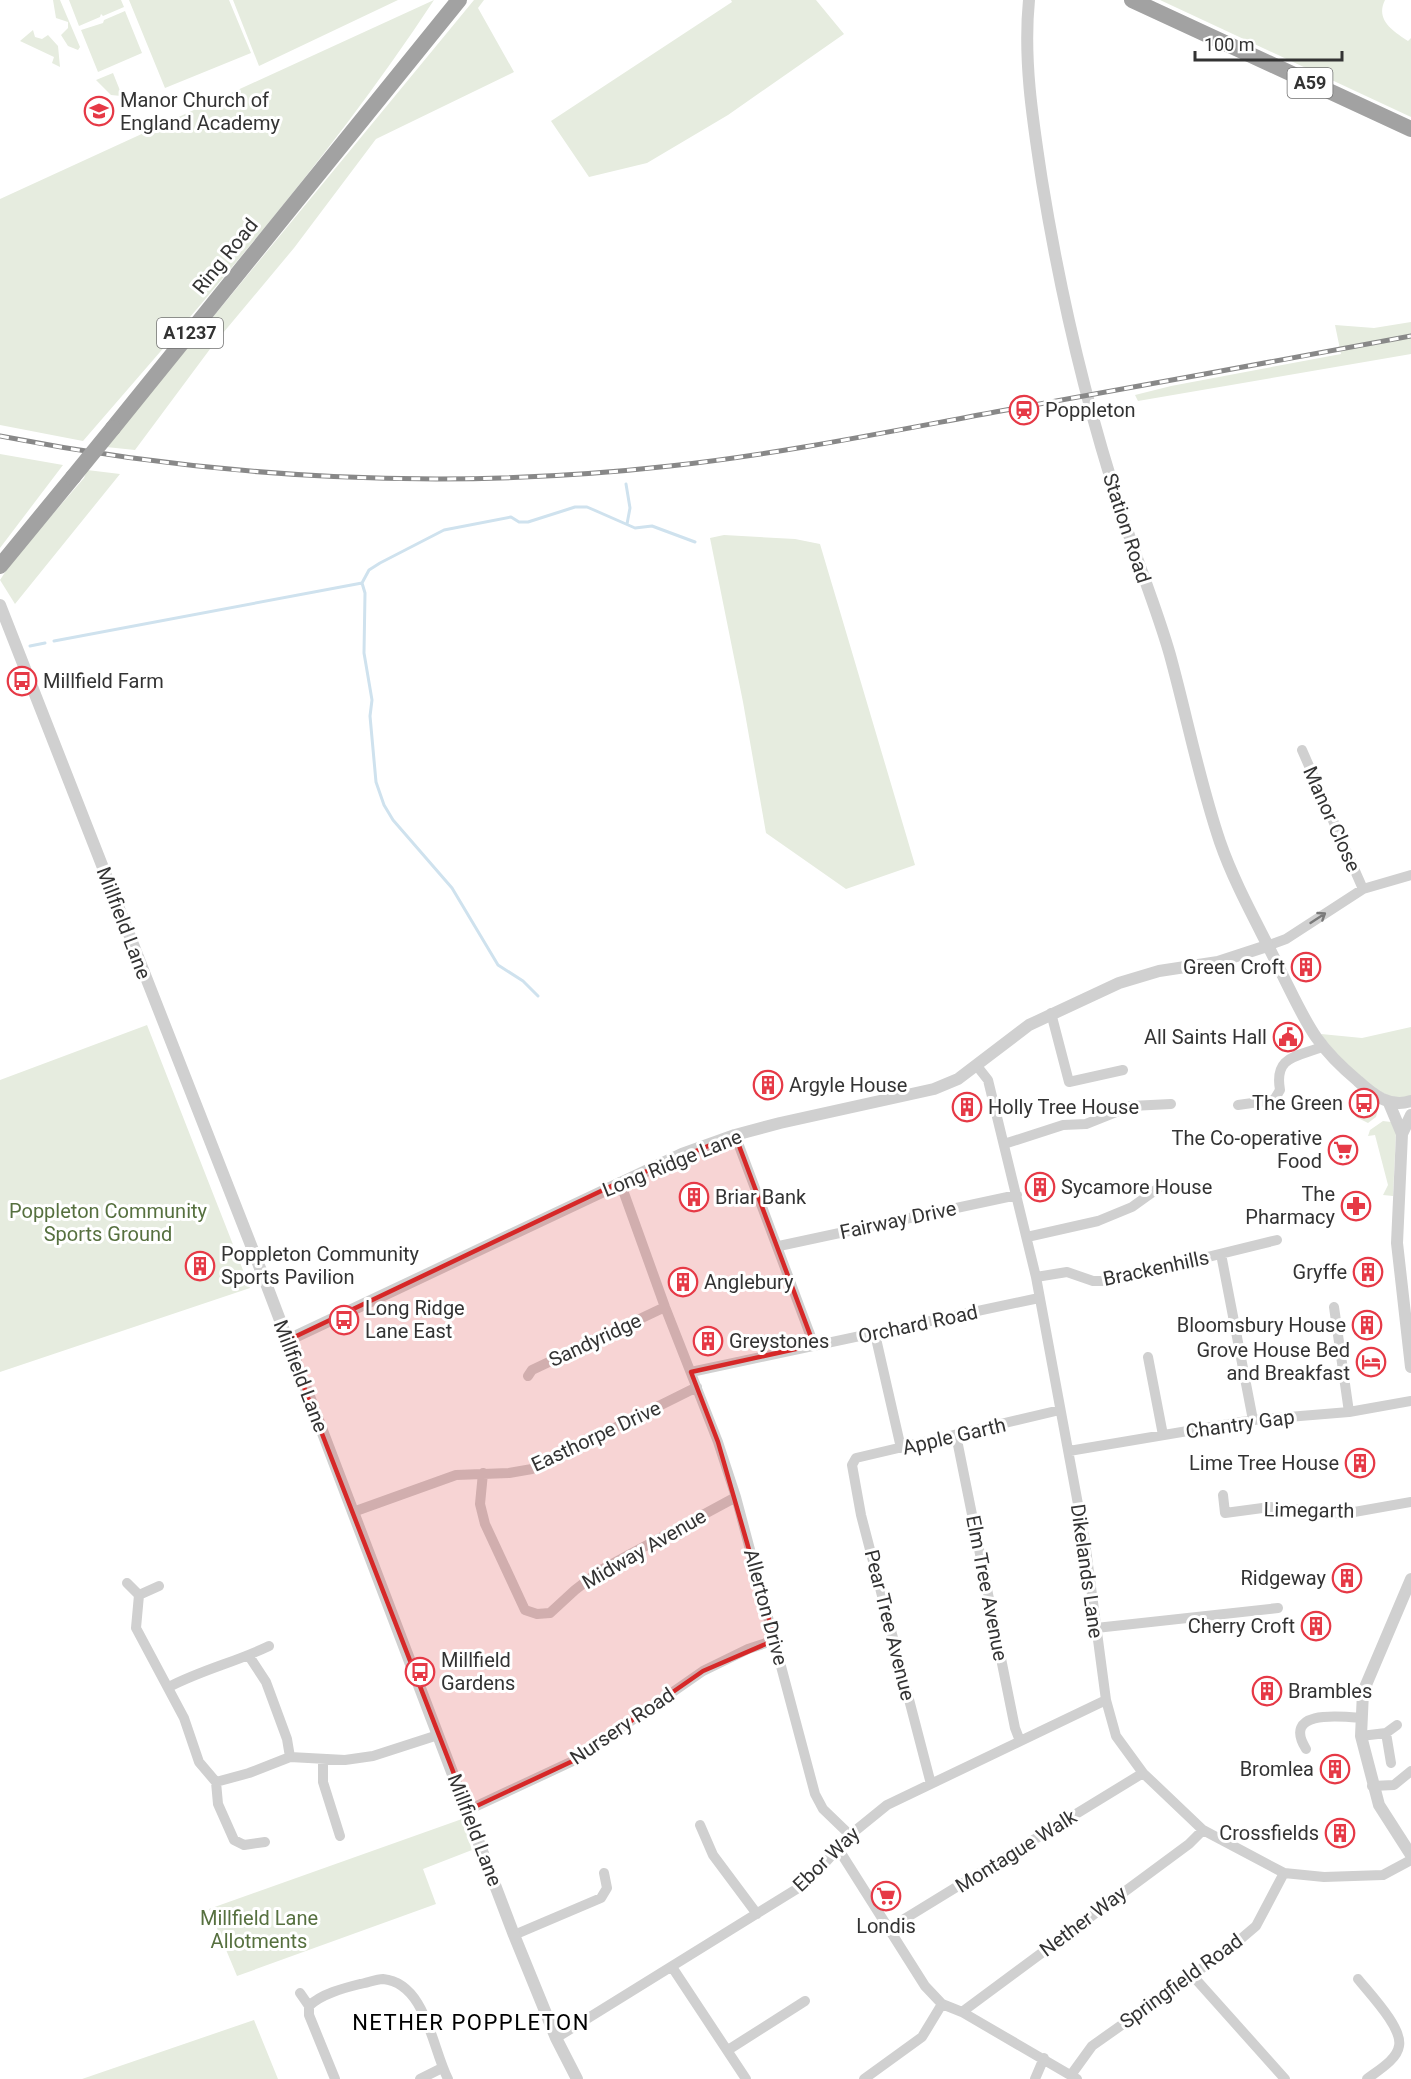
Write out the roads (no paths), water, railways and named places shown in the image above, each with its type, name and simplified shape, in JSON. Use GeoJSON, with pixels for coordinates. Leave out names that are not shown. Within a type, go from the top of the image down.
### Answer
{"type":"FeatureCollection","features":[{"type":"Feature","properties":{"kind":"highway","name":"Ring Road"},"geometry":{"type":"LineString","coordinates":[[4,561],[459,0]]}},
{"type":"Feature","properties":{"kind":"highway","name":"A59"},"geometry":{"type":"LineString","coordinates":[[1132,0],[1411,129]]}},
{"type":"Feature","properties":{"kind":"street","name":"Station Road"},"geometry":{"type":"LineString","coordinates":[[1029,0],[1031,97],[1035,138],[1069,321],[1105,461],[1169,653],[1221,845],[1267,946],[1311,1033],[1322,1047]]}},
{"type":"Feature","properties":{"kind":"street","name":"Millfield Lane"},"geometry":{"type":"LineString","coordinates":[[0,605],[353,1512],[514,1935],[556,2038],[577,2079]]}},
{"type":"Feature","properties":{"kind":"street","name":"Manor Close"},"geometry":{"type":"LineString","coordinates":[[1302,750],[1363,889]]}},
{"type":"Feature","properties":{"kind":"street"},"geometry":{"type":"LineString","coordinates":[[1267,946],[1286,939],[1363,889],[1411,874]]}},
{"type":"Feature","properties":{"kind":"street","name":"Long Ridge Lane"},"geometry":{"type":"LineString","coordinates":[[286,1341],[682,1154],[735,1135],[934,1089],[958,1079],[1029,1024],[1051,1012],[1119,983],[1159,971],[1218,962],[1267,946]]}},
{"type":"Feature","properties":{"kind":"street"},"geometry":{"type":"LineString","coordinates":[[1051,1012],[1069,1082],[1123,1070]]}},
{"type":"Feature","properties":{"kind":"street"},"geometry":{"type":"LineString","coordinates":[[1238,1105],[1274,1100],[1280,1090],[1278,1072],[1281,1065],[1286,1060],[1322,1047],[1366,1089],[1389,1103],[1401,1104],[1411,1101]]}},
{"type":"Feature","properties":{"kind":"street","name":"Dikelands Lane"},"geometry":{"type":"LineString","coordinates":[[977,1066],[988,1080],[1036,1277],[1069,1451],[1106,1700],[1116,1736],[1143,1773],[1203,1830],[1284,1873],[1324,1877],[1383,1875],[1411,1857]]}},
{"type":"Feature","properties":{"kind":"street"},"geometry":{"type":"LineString","coordinates":[[1389,1103],[1402,1134]]}},
{"type":"Feature","properties":{"kind":"street"},"geometry":{"type":"LineString","coordinates":[[1004,1144],[1063,1125],[1086,1124],[1131,1106],[1171,1104]]}},
{"type":"Feature","properties":{"kind":"street"},"geometry":{"type":"LineString","coordinates":[[1411,1115],[1402,1134],[1397,1243],[1411,1367]]}},
{"type":"Feature","properties":{"kind":"street"},"geometry":{"type":"LineString","coordinates":[[735,1135],[779,1246],[814,1345]]}},
{"type":"Feature","properties":{"kind":"street","name":"Allerton Drive"},"geometry":{"type":"LineString","coordinates":[[620,1182],[664,1307],[698,1388],[736,1497],[815,1794],[823,1809],[850,1834]]}},
{"type":"Feature","properties":{"kind":"street"},"geometry":{"type":"LineString","coordinates":[[1027,1237],[1098,1221],[1132,1207],[1164,1184]]}},
{"type":"Feature","properties":{"kind":"street","name":"Fairway Drive"},"geometry":{"type":"LineString","coordinates":[[779,1246],[1017,1195]]}},
{"type":"Feature","properties":{"kind":"street","name":"Brackenhills"},"geometry":{"type":"LineString","coordinates":[[1036,1277],[1067,1272],[1093,1281],[1110,1281],[1277,1240]]}},
{"type":"Feature","properties":{"kind":"street"},"geometry":{"type":"LineString","coordinates":[[1221,1254],[1253,1420]]}},
{"type":"Feature","properties":{"kind":"street","name":"Orchard Road"},"geometry":{"type":"LineString","coordinates":[[691,1372],[1039,1298]]}},
{"type":"Feature","properties":{"kind":"street","name":"Sandyridge"},"geometry":{"type":"LineString","coordinates":[[528,1376],[532,1370],[664,1307]]}},
{"type":"Feature","properties":{"kind":"street"},"geometry":{"type":"LineString","coordinates":[[1334,1307],[1349,1412]]}},
{"type":"Feature","properties":{"kind":"street"},"geometry":{"type":"LineString","coordinates":[[875,1334],[901,1448]]}},
{"type":"Feature","properties":{"kind":"street"},"geometry":{"type":"LineString","coordinates":[[1148,1357],[1163,1435]]}},
{"type":"Feature","properties":{"kind":"street","name":"Easthorpe Drive"},"geometry":{"type":"LineString","coordinates":[[353,1512],[445,1478],[532,1469],[698,1388]]}},
{"type":"Feature","properties":{"kind":"street","name":"Chantry Gap"},"geometry":{"type":"LineString","coordinates":[[1069,1451],[1253,1420],[1349,1412],[1411,1401]]}},
{"type":"Feature","properties":{"kind":"street","name":"Apple Garth"},"geometry":{"type":"LineString","coordinates":[[852,1465],[856,1458],[1060,1410]]}},
{"type":"Feature","properties":{"kind":"street","name":"Elm Tree Avenue"},"geometry":{"type":"LineString","coordinates":[[956,1435],[1015,1728],[1020,1741]]}},
{"type":"Feature","properties":{"kind":"street","name":"Pear Tree Avenue"},"geometry":{"type":"LineString","coordinates":[[852,1465],[861,1515],[931,1784]]}},
{"type":"Feature","properties":{"kind":"street","name":"Midway Avenue"},"geometry":{"type":"LineString","coordinates":[[483,1473],[480,1504],[485,1524],[525,1610],[537,1614],[550,1613],[574,1590],[601,1570],[736,1497]]}},
{"type":"Feature","properties":{"kind":"street","name":"Limegarth"},"geometry":{"type":"LineString","coordinates":[[1223,1495],[1225,1513],[1270,1507],[1343,1514],[1411,1502]]}},
{"type":"Feature","properties":{"kind":"street"},"geometry":{"type":"LineString","coordinates":[[1411,1579],[1363,1692],[1361,1718],[1361,1736],[1372,1786],[1382,1811],[1411,1857]]}},
{"type":"Feature","properties":{"kind":"street"},"geometry":{"type":"LineString","coordinates":[[127,1583],[139,1595]]}},
{"type":"Feature","properties":{"kind":"street"},"geometry":{"type":"LineString","coordinates":[[139,1595],[159,1586]]}},
{"type":"Feature","properties":{"kind":"street"},"geometry":{"type":"LineString","coordinates":[[139,1595],[136,1628],[184,1718],[199,1762],[216,1782],[218,1804],[234,1840],[244,1845],[265,1842]]}},
{"type":"Feature","properties":{"kind":"street"},"geometry":{"type":"LineString","coordinates":[[1096,1628],[1278,1608]]}},
{"type":"Feature","properties":{"kind":"street","name":"Nursery Road"},"geometry":{"type":"LineString","coordinates":[[468,1810],[575,1760],[703,1671],[748,1649],[775,1640]]}},
{"type":"Feature","properties":{"kind":"street"},"geometry":{"type":"LineString","coordinates":[[169,1687],[196,1672],[249,1656],[269,1646]]}},
{"type":"Feature","properties":{"kind":"street"},"geometry":{"type":"LineString","coordinates":[[249,1656],[269,1690],[287,1739],[290,1757]]}},
{"type":"Feature","properties":{"kind":"street","name":"Ebor Way"},"geometry":{"type":"LineString","coordinates":[[556,2038],[808,1882],[839,1850],[850,1834],[887,1805],[1106,1700]]}},
{"type":"Feature","properties":{"kind":"street"},"geometry":{"type":"LineString","coordinates":[[1306,1749],[1299,1737],[1299,1730],[1307,1721],[1329,1715],[1361,1718]]}},
{"type":"Feature","properties":{"kind":"street"},"geometry":{"type":"LineString","coordinates":[[1361,1736],[1386,1733],[1396,1725]]}},
{"type":"Feature","properties":{"kind":"street"},"geometry":{"type":"LineString","coordinates":[[1386,1733],[1391,1763]]}},
{"type":"Feature","properties":{"kind":"street"},"geometry":{"type":"LineString","coordinates":[[216,1782],[249,1773],[290,1757],[345,1761],[373,1756],[438,1735]]}},
{"type":"Feature","properties":{"kind":"street"},"geometry":{"type":"LineString","coordinates":[[323,1759],[323,1782],[340,1836]]}},
{"type":"Feature","properties":{"kind":"street"},"geometry":{"type":"LineString","coordinates":[[1372,1786],[1394,1785],[1411,1772]]}},
{"type":"Feature","properties":{"kind":"street","name":"Montague Walk"},"geometry":{"type":"LineString","coordinates":[[888,1929],[1143,1773]]}},
{"type":"Feature","properties":{"kind":"street"},"geometry":{"type":"LineString","coordinates":[[700,1825],[712,1855],[757,1914]]}},
{"type":"Feature","properties":{"kind":"street","name":"Nether Way"},"geometry":{"type":"LineString","coordinates":[[962,2012],[1189,1844],[1203,1830]]}},
{"type":"Feature","properties":{"kind":"street"},"geometry":{"type":"LineString","coordinates":[[839,1850],[925,1986],[942,2004],[962,2012],[1074,2077]]}},
{"type":"Feature","properties":{"kind":"street"},"geometry":{"type":"LineString","coordinates":[[514,1935],[602,1898],[607,1888],[604,1873]]}},
{"type":"Feature","properties":{"kind":"street","name":"Springfield Road"},"geometry":{"type":"LineString","coordinates":[[1074,2077],[1092,2046],[1256,1926],[1284,1873]]}},
{"type":"Feature","properties":{"kind":"street"},"geometry":{"type":"LineString","coordinates":[[672,1967],[746,2079]]}},
{"type":"Feature","properties":{"kind":"street"},"geometry":{"type":"LineString","coordinates":[[1191,1975],[1285,2079]]}},
{"type":"Feature","properties":{"kind":"street"},"geometry":{"type":"LineString","coordinates":[[309,2006],[315,2000],[355,1985],[383,1979],[405,1987],[419,2005],[448,2079]]}},
{"type":"Feature","properties":{"kind":"street"},"geometry":{"type":"LineString","coordinates":[[1358,1979],[1398,2032],[1400,2047],[1391,2060],[1367,2079]]}},
{"type":"Feature","properties":{"kind":"street"},"geometry":{"type":"LineString","coordinates":[[300,1993],[309,2006],[309,2015],[335,2079]]}},
{"type":"Feature","properties":{"kind":"street"},"geometry":{"type":"LineString","coordinates":[[728,2050],[805,2001]]}},
{"type":"Feature","properties":{"kind":"street"},"geometry":{"type":"LineString","coordinates":[[864,2079],[922,2037],[942,2004]]}},
{"type":"Feature","properties":{"kind":"street"},"geometry":{"type":"LineString","coordinates":[[1035,2079],[1044,2058]]}},
{"type":"Feature","properties":{"kind":"street"},"geometry":{"type":"LineString","coordinates":[[420,2079],[442,2068]]}},
{"type":"Feature","properties":{"kind":"waterway"},"geometry":{"type":"LineString","coordinates":[[626,484],[630,508],[627,524]]}},
{"type":"Feature","properties":{"kind":"waterway"},"geometry":{"type":"LineString","coordinates":[[54,641],[362,583],[369,570],[444,530],[511,517],[519,522],[528,522],[575,507],[587,507],[635,528],[652,526],[695,542]]}},
{"type":"Feature","properties":{"kind":"waterway"},"geometry":{"type":"LineString","coordinates":[[362,583],[365,593],[364,653],[372,700],[370,716],[376,782],[384,805],[393,820],[452,888],[498,965],[523,981],[538,996]]}},
{"type":"Feature","properties":{"kind":"waterway"},"geometry":{"type":"LineString","coordinates":[[30,646],[45,643]]}},
{"type":"Feature","properties":{"kind":"railway"},"geometry":{"type":"LineString","coordinates":[[0,436],[83,451],[249,471],[418,479],[586,474],[670,466],[793,449],[1411,336]]}},
{"type":"Feature","properties":{"kind":"place","name":"Manor Church of England Academy"},"geometry":{"type":"Point","coordinates":[99,111]}},
{"type":"Feature","properties":{"kind":"place","name":"Poppleton"},"geometry":{"type":"Point","coordinates":[1024,410]}},
{"type":"Feature","properties":{"kind":"place","name":"Millfield Farm"},"geometry":{"type":"Point","coordinates":[22,681]}},
{"type":"Feature","properties":{"kind":"place","name":"Green Croft"},"geometry":{"type":"Point","coordinates":[1306,967]}},
{"type":"Feature","properties":{"kind":"place","name":"All Saints Hall"},"geometry":{"type":"Point","coordinates":[1288,1037]}},
{"type":"Feature","properties":{"kind":"place","name":"Argyle House"},"geometry":{"type":"Point","coordinates":[768,1085]}},
{"type":"Feature","properties":{"kind":"place","name":"The Green"},"geometry":{"type":"Point","coordinates":[1364,1103]}},
{"type":"Feature","properties":{"kind":"place","name":"Holly Tree House"},"geometry":{"type":"Point","coordinates":[967,1107]}},
{"type":"Feature","properties":{"kind":"place","name":"The Co-operative Food"},"geometry":{"type":"Point","coordinates":[1343,1150]}},
{"type":"Feature","properties":{"kind":"place","name":"Sycamore House"},"geometry":{"type":"Point","coordinates":[1040,1187]}},
{"type":"Feature","properties":{"kind":"place","name":"Briar Bank"},"geometry":{"type":"Point","coordinates":[694,1197]}},
{"type":"Feature","properties":{"kind":"place","name":"The Pharmacy"},"geometry":{"type":"Point","coordinates":[1356,1206]}},
{"type":"Feature","properties":{"kind":"place","name":"Poppleton Community Sports Pavilion"},"geometry":{"type":"Point","coordinates":[200,1266]}},
{"type":"Feature","properties":{"kind":"place","name":"Gryffe"},"geometry":{"type":"Point","coordinates":[1368,1272]}},
{"type":"Feature","properties":{"kind":"place","name":"Anglebury"},"geometry":{"type":"Point","coordinates":[683,1282]}},
{"type":"Feature","properties":{"kind":"place","name":"Long Ridge Lane East"},"geometry":{"type":"Point","coordinates":[344,1320]}},
{"type":"Feature","properties":{"kind":"place","name":"Bloomsbury House"},"geometry":{"type":"Point","coordinates":[1367,1325]}},
{"type":"Feature","properties":{"kind":"place","name":"Greystones"},"geometry":{"type":"Point","coordinates":[708,1341]}},
{"type":"Feature","properties":{"kind":"place","name":"Grove House Bed and Breakfast"},"geometry":{"type":"Point","coordinates":[1371,1362]}},
{"type":"Feature","properties":{"kind":"place","name":"Lime Tree House"},"geometry":{"type":"Point","coordinates":[1360,1463]}},
{"type":"Feature","properties":{"kind":"place","name":"Ridgeway"},"geometry":{"type":"Point","coordinates":[1347,1578]}},
{"type":"Feature","properties":{"kind":"place","name":"Cherry Croft"},"geometry":{"type":"Point","coordinates":[1316,1626]}},
{"type":"Feature","properties":{"kind":"place","name":"Millfield Gardens"},"geometry":{"type":"Point","coordinates":[420,1672]}},
{"type":"Feature","properties":{"kind":"place","name":"Brambles"},"geometry":{"type":"Point","coordinates":[1267,1691]}},
{"type":"Feature","properties":{"kind":"place","name":"Bromlea"},"geometry":{"type":"Point","coordinates":[1335,1769]}},
{"type":"Feature","properties":{"kind":"place","name":"Crossfields"},"geometry":{"type":"Point","coordinates":[1340,1833]}},
{"type":"Feature","properties":{"kind":"place","name":"Londis"},"geometry":{"type":"Point","coordinates":[886,1896]}},
{"type":"Feature","properties":{"kind":"district","name":"NETHER POPPLETON"},"geometry":{"type":"Point","coordinates":[471,2022]}},
{"type":"Feature","properties":{"kind":"park label","name":"Poppleton Community Sports Ground"},"geometry":{"type":"Point","coordinates":[108,1222]}},
{"type":"Feature","properties":{"kind":"park label","name":"Millfield Lane Allotments"},"geometry":{"type":"Point","coordinates":[259,1930]}}]}
